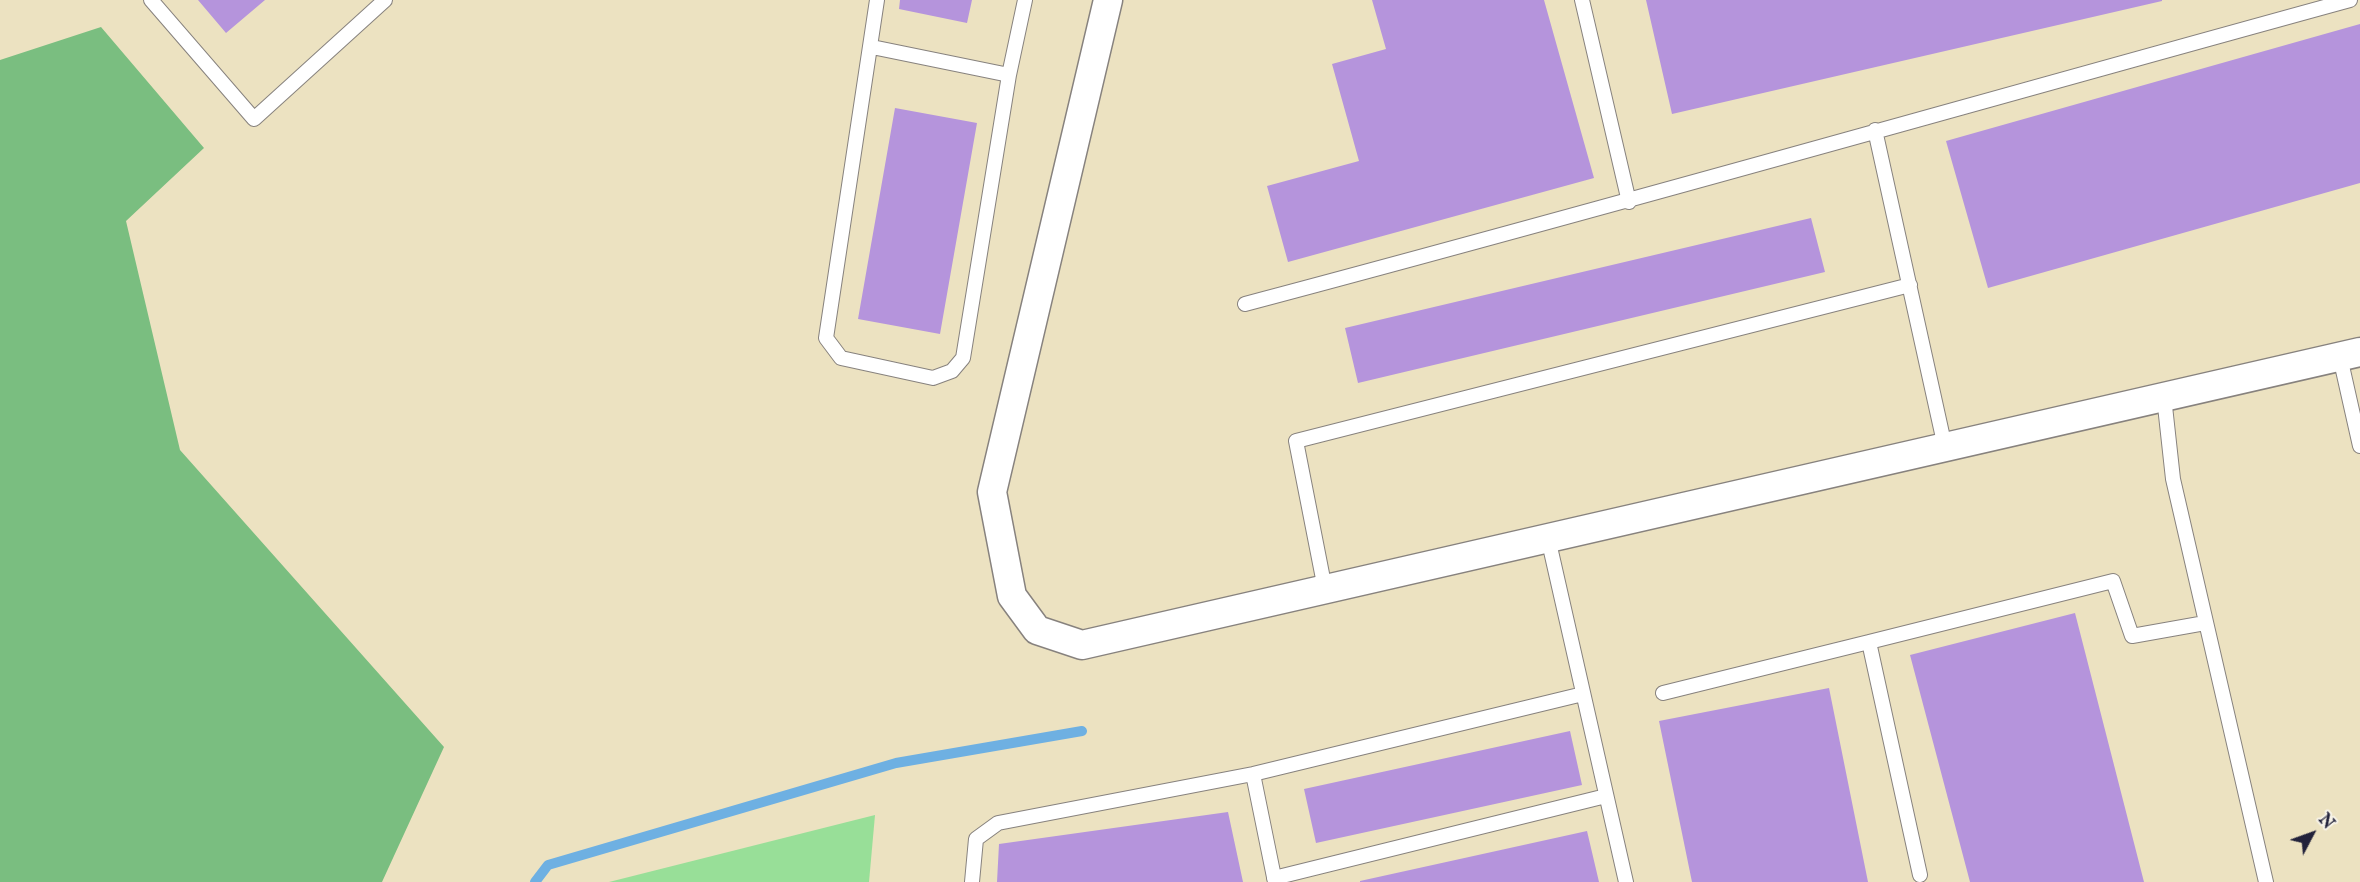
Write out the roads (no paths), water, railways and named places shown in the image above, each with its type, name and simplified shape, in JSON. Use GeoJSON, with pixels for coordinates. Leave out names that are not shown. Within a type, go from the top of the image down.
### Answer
{"type":"FeatureCollection","features":[{"type":"Feature","properties":{"kind":"street"},"geometry":{"type":"LineString","coordinates":[[1108,0],[992,492],[1012,596],[1037,630],[1082,645],[2350,354]]}},
{"type":"Feature","properties":{"kind":"lane"},"geometry":{"type":"LineString","coordinates":[[151,0],[254,118],[385,0]]}},
{"type":"Feature","properties":{"kind":"lane"},"geometry":{"type":"LineString","coordinates":[[877,0],[872,47],[826,338],[841,358],[933,378],[952,371],[963,358],[1009,75],[1025,0]]}},
{"type":"Feature","properties":{"kind":"lane"},"geometry":{"type":"LineString","coordinates":[[1582,0],[1629,202]]}},
{"type":"Feature","properties":{"kind":"lane"},"geometry":{"type":"LineString","coordinates":[[1245,304],[1629,202],[1875,130],[2350,0]]}},
{"type":"Feature","properties":{"kind":"lane"},"geometry":{"type":"LineString","coordinates":[[872,47],[1009,75]]}},
{"type":"Feature","properties":{"kind":"lane"},"geometry":{"type":"LineString","coordinates":[[1875,130],[1945,447]]}},
{"type":"Feature","properties":{"kind":"lane"},"geometry":{"type":"LineString","coordinates":[[1325,589],[1296,441],[1910,285]]}},
{"type":"Feature","properties":{"kind":"lane"},"geometry":{"type":"LineString","coordinates":[[2350,354],[2360,446]]}},
{"type":"Feature","properties":{"kind":"lane"},"geometry":{"type":"LineString","coordinates":[[2164,397],[2173,479],[2266,882]]}},
{"type":"Feature","properties":{"kind":"lane"},"geometry":{"type":"LineString","coordinates":[[1548,538],[1626,882]]}},
{"type":"Feature","properties":{"kind":"lane"},"geometry":{"type":"LineString","coordinates":[[1663,693],[2113,582],[2132,636],[2205,623]]}},
{"type":"Feature","properties":{"kind":"lane"},"geometry":{"type":"LineString","coordinates":[[1869,642],[1920,875]]}},
{"type":"Feature","properties":{"kind":"lane"},"geometry":{"type":"LineString","coordinates":[[972,882],[976,839],[998,824],[1253,774],[1583,694]]}},
{"type":"Feature","properties":{"kind":"lane"},"geometry":{"type":"LineString","coordinates":[[1253,774],[1274,880],[1606,796]]}},
{"type":"Feature","properties":{"kind":"waterway"},"geometry":{"type":"LineString","coordinates":[[535,882],[548,865],[896,763],[1082,731]]}}]}
